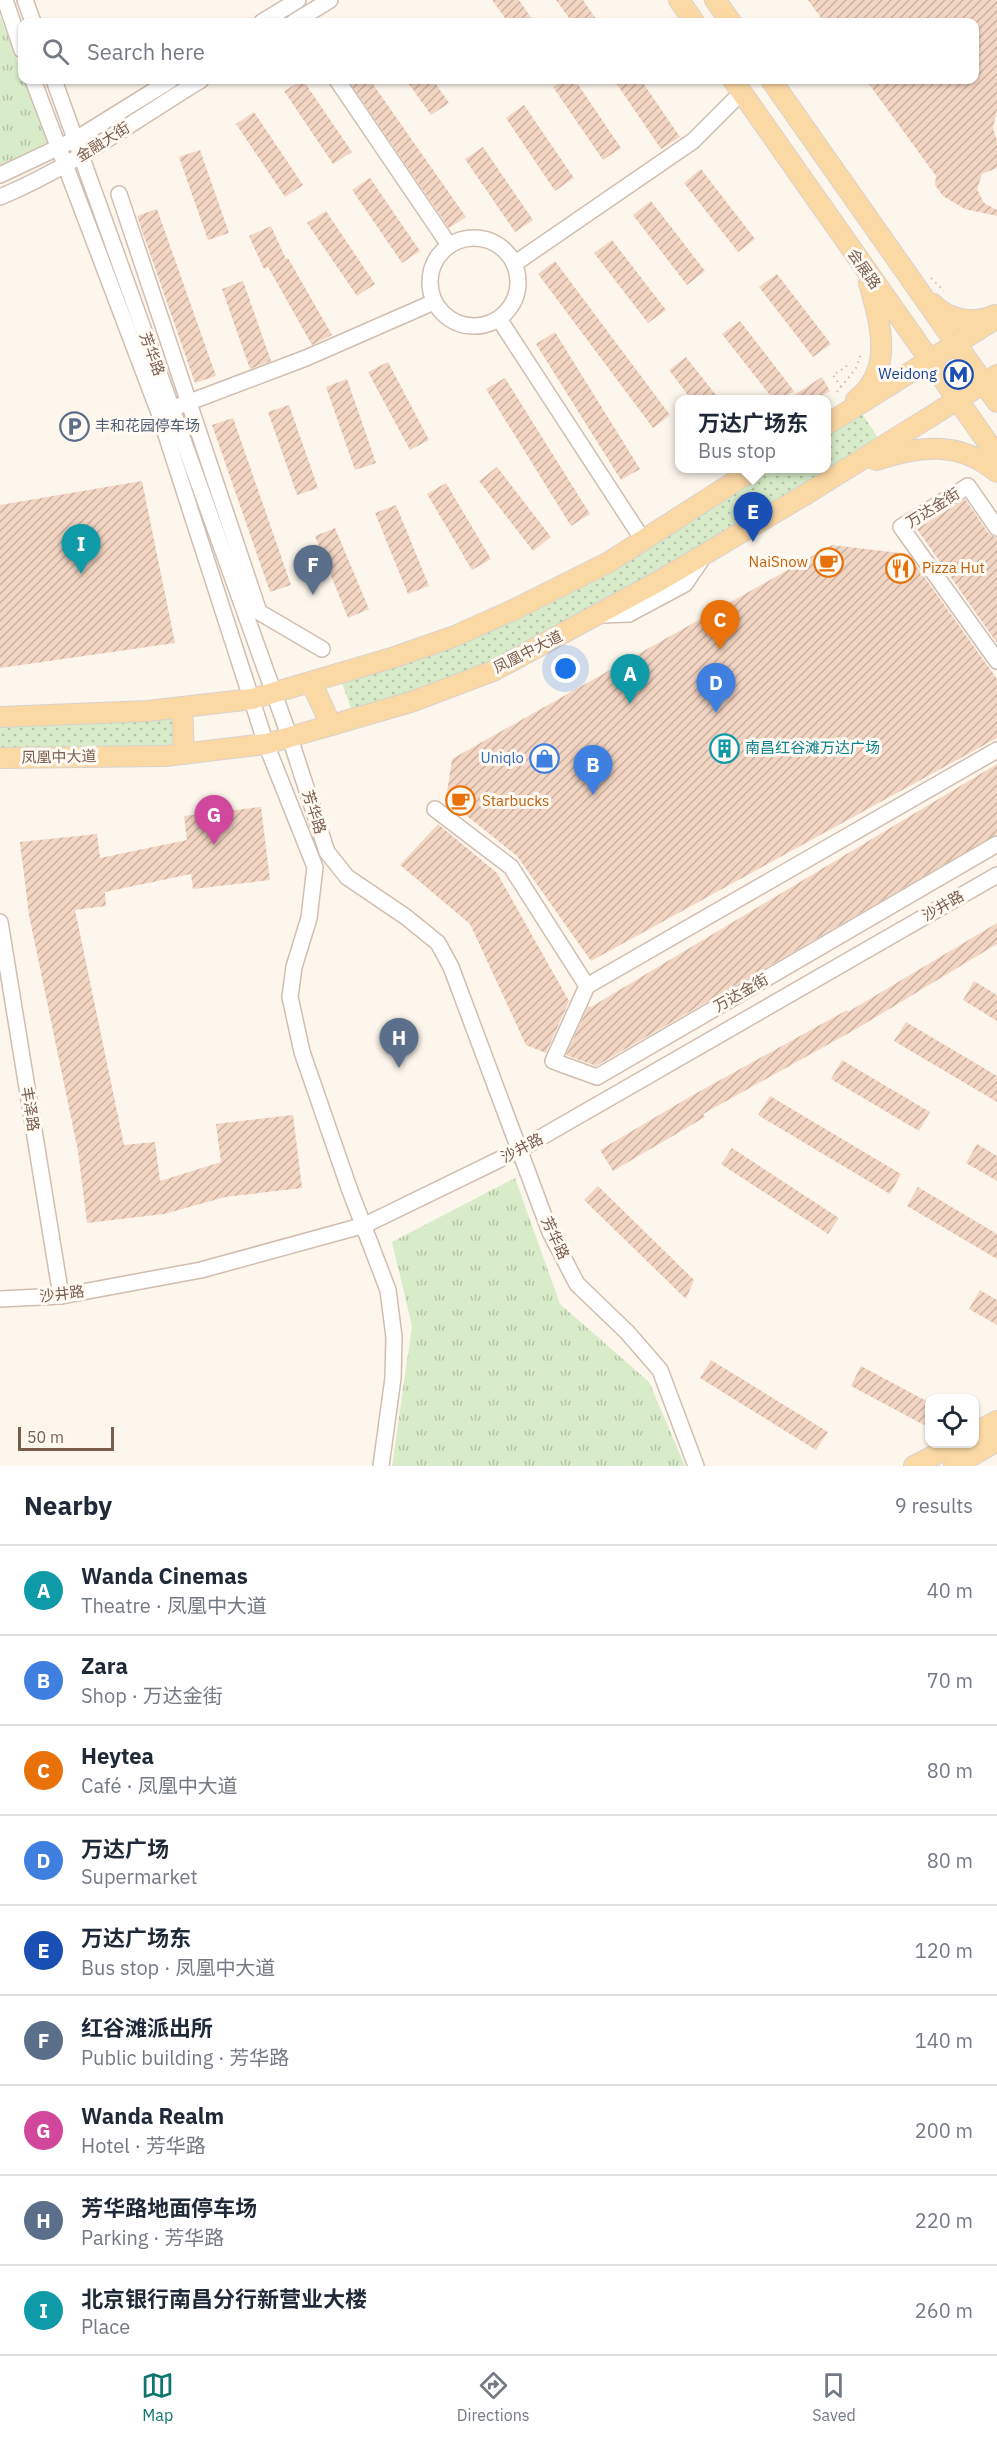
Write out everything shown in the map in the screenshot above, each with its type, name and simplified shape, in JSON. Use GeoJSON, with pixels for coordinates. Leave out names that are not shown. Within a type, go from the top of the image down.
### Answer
{"type":"FeatureCollection","features":[{"type":"Feature","properties":{"kind":"main road"},"geometry":{"type":"LineString","coordinates":[[678,0],[691,18]]}},
{"type":"Feature","properties":{"kind":"main road"},"geometry":{"type":"LineString","coordinates":[[715,0],[727,18]]}},
{"type":"Feature","properties":{"kind":"main road"},"geometry":{"type":"LineString","coordinates":[[774,84],[920,277],[956,343],[991,379],[997,402]]}},
{"type":"Feature","properties":{"kind":"main road","name":"会展路"},"geometry":{"type":"LineString","coordinates":[[738,86],[997,456]]}},
{"type":"Feature","properties":{"kind":"main road"},"geometry":{"type":"LineString","coordinates":[[831,419],[860,396],[872,381],[881,359],[883,340],[881,327],[865,269]]}},
{"type":"Feature","properties":{"kind":"main road"},"geometry":{"type":"LineString","coordinates":[[920,277],[936,307],[957,319],[975,320],[997,316]]}},
{"type":"Feature","properties":{"kind":"main road"},"geometry":{"type":"LineString","coordinates":[[831,420],[997,316]]}},
{"type":"Feature","properties":{"kind":"main road","name":"凤凰中大道"},"geometry":{"type":"LineString","coordinates":[[0,758],[165,756],[266,744],[411,702],[493,672],[600,615],[705,554],[845,471],[991,379]]}},
{"type":"Feature","properties":{"kind":"main road"},"geometry":{"type":"LineString","coordinates":[[845,471],[920,448],[951,448],[986,464],[997,472]]}},
{"type":"Feature","properties":{"kind":"main road"},"geometry":{"type":"LineString","coordinates":[[0,717],[137,712],[252,699],[395,657],[456,636],[598,567],[748,473]]}},
{"type":"Feature","properties":{"kind":"main road"},"geometry":{"type":"LineString","coordinates":[[311,682],[332,726]]}},
{"type":"Feature","properties":{"kind":"main road"},"geometry":{"type":"LineString","coordinates":[[182,707],[184,754]]}},
{"type":"Feature","properties":{"kind":"main road"},"geometry":{"type":"LineString","coordinates":[[979,1431],[997,1421]]}},
{"type":"Feature","properties":{"kind":"main road"},"geometry":{"type":"LineString","coordinates":[[954,1466],[997,1441]]}},
{"type":"Feature","properties":{"kind":"main road"},"geometry":{"type":"LineString","coordinates":[[914,1466],[947,1448]]}},
{"type":"Feature","properties":{"kind":"street"},"geometry":{"type":"LineString","coordinates":[[4,0],[18,39]]}},
{"type":"Feature","properties":{"kind":"street"},"geometry":{"type":"LineString","coordinates":[[25,0],[32,18]]}},
{"type":"Feature","properties":{"kind":"street"},"geometry":{"type":"LineString","coordinates":[[269,18],[298,0]]}},
{"type":"Feature","properties":{"kind":"street"},"geometry":{"type":"LineString","coordinates":[[312,11],[330,0]]}},
{"type":"Feature","properties":{"kind":"street","name":"芳华路"},"geometry":{"type":"LineString","coordinates":[[34,84],[158,410],[266,744],[315,867],[309,918],[294,967],[290,997],[302,1052],[349,1188],[388,1290],[394,1337],[393,1378],[381,1466]]}},
{"type":"Feature","properties":{"kind":"street","name":"芳华路"},"geometry":{"type":"LineString","coordinates":[[55,84],[290,738],[327,852],[347,877],[406,917],[438,943],[451,967],[550,1232],[577,1284],[627,1332],[660,1370],[696,1466]]}},
{"type":"Feature","properties":{"kind":"street","name":"金融大街"},"geometry":{"type":"LineString","coordinates":[[0,175],[76,139],[165,84]]}},
{"type":"Feature","properties":{"kind":"street","name":"金融大街"},"geometry":{"type":"LineString","coordinates":[[0,197],[34,183],[82,156],[195,84]]}},
{"type":"Feature","properties":{"kind":"street"},"geometry":{"type":"LineString","coordinates":[[340,84],[449,245]]}},
{"type":"Feature","properties":{"kind":"street"},"geometry":{"type":"LineString","coordinates":[[514,264],[693,141],[738,86]]}},
{"type":"Feature","properties":{"kind":"street"},"geometry":{"type":"LineString","coordinates":[[119,194],[259,612],[322,649]]}},
{"type":"Feature","properties":{"kind":"street"},"geometry":{"type":"LineString","coordinates":[[463,238],[478,238],[494,242],[506,251],[514,264],[518,276],[516,294],[508,310],[499,319],[485,325],[470,326],[456,322],[443,314],[434,302],[429,277],[432,264],[439,253],[463,238]]}},
{"type":"Feature","properties":{"kind":"street"},"geometry":{"type":"LineString","coordinates":[[172,409],[306,358],[434,302]]}},
{"type":"Feature","properties":{"kind":"street"},"geometry":{"type":"LineString","coordinates":[[499,319],[643,540]]}},
{"type":"Feature","properties":{"kind":"street","name":"万达金街"},"geometry":{"type":"LineString","coordinates":[[997,528],[968,486],[901,527],[997,661]]}},
{"type":"Feature","properties":{"kind":"street"},"geometry":{"type":"LineString","coordinates":[[435,809],[511,867],[587,986],[997,750]]}},
{"type":"Feature","properties":{"kind":"street","name":"万达金街"},"geometry":{"type":"LineString","coordinates":[[587,986],[553,1061],[597,1077],[997,844]]}},
{"type":"Feature","properties":{"kind":"street","name":"沙井路"},"geometry":{"type":"LineString","coordinates":[[0,1299],[61,1296],[201,1270],[365,1225],[519,1150],[997,875]]}},
{"type":"Feature","properties":{"kind":"street","name":"丰泽路"},"geometry":{"type":"LineString","coordinates":[[0,922],[61,1296]]}},
{"type":"Feature","properties":{"kind":"path"},"geometry":{"type":"LineString","coordinates":[[920,277],[945,292]]}},
{"type":"Feature","properties":{"kind":"path"},"geometry":{"type":"LineString","coordinates":[[837,392],[856,368],[861,354]]}},
{"type":"Feature","properties":{"kind":"path"},"geometry":{"type":"LineString","coordinates":[[841,387],[833,375],[846,367],[848,362]]}},
{"type":"Feature","properties":{"kind":"green space"},"geometry":{"type":"Polygon","coordinates":[[[0,16],[18,63],[18,84],[26,84],[48,142],[0,165],[0,16]]]}},
{"type":"Feature","properties":{"kind":"green space"},"geometry":{"type":"Polygon","coordinates":[[[861,412],[878,438],[831,467],[831,431],[861,412]]]}},
{"type":"Feature","properties":{"kind":"green space"},"geometry":{"type":"Polygon","coordinates":[[[764,473],[821,473],[705,545],[486,665],[413,692],[351,709],[342,683],[462,642],[581,586],[764,473]]]}},
{"type":"Feature","properties":{"kind":"green space"},"geometry":{"type":"Polygon","coordinates":[[[166,714],[174,719],[176,740],[174,744],[103,752],[0,752],[0,722],[166,714]]]}},
{"type":"Feature","properties":{"kind":"green space"},"geometry":{"type":"Polygon","coordinates":[[[515,1178],[560,1304],[649,1382],[685,1466],[392,1466],[412,1326],[392,1242],[515,1178]]]}},
{"type":"Feature","properties":{"kind":"building"},"geometry":{"type":"Polygon","coordinates":[[[492,0],[519,0],[531,18],[505,18],[492,0]]]}},
{"type":"Feature","properties":{"kind":"building"},"geometry":{"type":"Polygon","coordinates":[[[556,0],[583,0],[595,18],[569,18],[556,0]]]}},
{"type":"Feature","properties":{"kind":"building"},"geometry":{"type":"Polygon","coordinates":[[[808,0],[997,0],[997,110],[993,128],[997,141],[997,168],[982,174],[977,189],[984,203],[997,210],[997,216],[965,209],[943,196],[935,185],[936,176],[869,84],[979,84],[979,18],[821,18],[808,0]]]}},
{"type":"Feature","properties":{"kind":"building"},"geometry":{"type":"Polygon","coordinates":[[[296,84],[306,84],[352,152],[333,164],[284,91],[296,84]]]}},
{"type":"Feature","properties":{"kind":"building"},"geometry":{"type":"Polygon","coordinates":[[[351,84],[373,84],[466,217],[449,228],[351,84]]]}},
{"type":"Feature","properties":{"kind":"building"},"geometry":{"type":"Polygon","coordinates":[[[409,84],[436,84],[449,103],[431,115],[409,84]]]}},
{"type":"Feature","properties":{"kind":"building"},"geometry":{"type":"Polygon","coordinates":[[[558,84],[578,84],[621,148],[603,160],[553,87],[558,84]]]}},
{"type":"Feature","properties":{"kind":"building"},"geometry":{"type":"Polygon","coordinates":[[[617,84],[644,84],[680,137],[661,149],[617,84]]]}},
{"type":"Feature","properties":{"kind":"building"},"geometry":{"type":"Polygon","coordinates":[[[524,105],[574,178],[555,191],[506,118],[524,105]]]}},
{"type":"Feature","properties":{"kind":"building"},"geometry":{"type":"Polygon","coordinates":[[[254,112],[303,185],[285,197],[236,124],[254,112]]]}},
{"type":"Feature","properties":{"kind":"building"},"geometry":{"type":"Polygon","coordinates":[[[483,147],[533,220],[515,232],[465,159],[483,147]]]}},
{"type":"Feature","properties":{"kind":"building"},"geometry":{"type":"Polygon","coordinates":[[[200,150],[229,233],[208,240],[179,157],[200,150]]]}},
{"type":"Feature","properties":{"kind":"building"},"geometry":{"type":"Polygon","coordinates":[[[701,169],[755,239],[738,252],[684,183],[701,169]]]}},
{"type":"Feature","properties":{"kind":"building"},"geometry":{"type":"Polygon","coordinates":[[[370,178],[420,251],[402,263],[352,190],[370,178]]]}},
{"type":"Feature","properties":{"kind":"building"},"geometry":{"type":"Polygon","coordinates":[[[651,201],[705,271],[687,285],[633,215],[651,201]]]}},
{"type":"Feature","properties":{"kind":"building"},"geometry":{"type":"Polygon","coordinates":[[[157,209],[216,376],[195,383],[137,216],[157,209]]]}},
{"type":"Feature","properties":{"kind":"building"},"geometry":{"type":"Polygon","coordinates":[[[326,211],[375,284],[357,296],[307,223],[326,211]]]}},
{"type":"Feature","properties":{"kind":"building"},"geometry":{"type":"Polygon","coordinates":[[[271,226],[286,259],[288,258],[332,335],[312,345],[268,267],[264,269],[249,236],[271,226]]]}},
{"type":"Feature","properties":{"kind":"building"},"geometry":{"type":"Polygon","coordinates":[[[612,240],[666,310],[648,323],[594,253],[612,240]]]}},
{"type":"Feature","properties":{"kind":"building"},"geometry":{"type":"Polygon","coordinates":[[[555,261],[670,415],[653,428],[538,274],[555,261]]]}},
{"type":"Feature","properties":{"kind":"building"},"geometry":{"type":"Polygon","coordinates":[[[777,274],[831,344],[813,357],[759,287],[777,274]]]}},
{"type":"Feature","properties":{"kind":"building"},"geometry":{"type":"Polygon","coordinates":[[[243,281],[271,361],[250,369],[222,289],[243,281]]]}},
{"type":"Feature","properties":{"kind":"building"},"geometry":{"type":"Polygon","coordinates":[[[740,321],[794,391],[788,395],[770,395],[722,334],[740,321]]]}},
{"type":"Feature","properties":{"kind":"building"},"geometry":{"type":"Polygon","coordinates":[[[555,332],[640,469],[621,480],[536,344],[555,332]]]}},
{"type":"Feature","properties":{"kind":"building"},"geometry":{"type":"Polygon","coordinates":[[[686,357],[716,395],[688,395],[669,370],[686,357]]]}},
{"type":"Feature","properties":{"kind":"building"},"geometry":{"type":"Polygon","coordinates":[[[388,362],[429,440],[410,450],[368,372],[388,362]]]}},
{"type":"Feature","properties":{"kind":"building"},"geometry":{"type":"Polygon","coordinates":[[[822,377],[830,391],[824,395],[794,395],[822,377]]]}},
{"type":"Feature","properties":{"kind":"building"},"geometry":{"type":"Polygon","coordinates":[[[505,378],[590,514],[571,526],[486,389],[505,378]]]}},
{"type":"Feature","properties":{"kind":"building"},"geometry":{"type":"Polygon","coordinates":[[[347,379],[376,463],[355,470],[326,387],[347,379]]]}},
{"type":"Feature","properties":{"kind":"building"},"geometry":{"type":"Polygon","coordinates":[[[289,405],[318,488],[297,495],[268,412],[289,405]]]}},
{"type":"Feature","properties":{"kind":"building"},"geometry":{"type":"Polygon","coordinates":[[[233,418],[291,585],[270,592],[212,425],[233,418]]]}},
{"type":"Feature","properties":{"kind":"building"},"geometry":{"type":"Polygon","coordinates":[[[497,467],[551,537],[533,551],[479,481],[497,467]]]}},
{"type":"Feature","properties":{"kind":"building"},"geometry":{"type":"Polygon","coordinates":[[[142,481],[175,643],[0,668],[0,505],[142,481]]]}},
{"type":"Feature","properties":{"kind":"building"},"geometry":{"type":"Polygon","coordinates":[[[446,483],[491,559],[472,570],[427,494],[446,483]]]}},
{"type":"Feature","properties":{"kind":"building"},"geometry":{"type":"Polygon","coordinates":[[[965,499],[989,534],[997,538],[997,643],[917,529],[965,499]]]}},
{"type":"Feature","properties":{"kind":"building"},"geometry":{"type":"Polygon","coordinates":[[[396,505],[429,586],[408,594],[375,513],[396,505]]]}},
{"type":"Feature","properties":{"kind":"building"},"geometry":{"type":"Polygon","coordinates":[[[335,528],[369,609],[348,618],[315,536],[335,528]]]}},
{"type":"Feature","properties":{"kind":"building","name":"南昌红谷滩万达广场"},"geometry":{"type":"Polygon","coordinates":[[[832,545],[908,554],[997,679],[997,738],[591,961],[517,856],[446,799],[452,759],[832,545]]]}},
{"type":"Feature","properties":{"kind":"building"},"geometry":{"type":"Polygon","coordinates":[[[997,764],[997,834],[596,1066],[566,1055],[588,1006],[591,1007],[997,764]]]}},
{"type":"Feature","properties":{"kind":"building"},"geometry":{"type":"Polygon","coordinates":[[[261,807],[270,880],[193,889],[191,874],[105,892],[106,906],[75,910],[124,1145],[155,1142],[160,1181],[221,1162],[216,1124],[293,1115],[302,1188],[225,1197],[164,1214],[87,1223],[78,1151],[29,915],[20,842],[97,834],[100,858],[187,840],[184,816],[261,807]]]}},
{"type":"Feature","properties":{"kind":"building"},"geometry":{"type":"Polygon","coordinates":[[[438,824],[497,873],[569,1001],[546,1053],[526,1045],[470,924],[400,865],[438,824]]]}},
{"type":"Feature","properties":{"kind":"building"},"geometry":{"type":"Polygon","coordinates":[[[997,923],[997,944],[856,1029],[703,1114],[705,1117],[613,1171],[600,1150],[693,1095],[847,1010],[848,1012],[997,923]]]}},
{"type":"Feature","properties":{"kind":"building"},"geometry":{"type":"Polygon","coordinates":[[[974,981],[997,995],[997,1021],[963,1000],[974,981]]]}},
{"type":"Feature","properties":{"kind":"building"},"geometry":{"type":"Polygon","coordinates":[[[906,1022],[997,1076],[997,1102],[894,1041],[906,1022]]]}},
{"type":"Feature","properties":{"kind":"building"},"geometry":{"type":"Polygon","coordinates":[[[842,1060],[930,1112],[919,1131],[831,1079],[842,1060]]]}},
{"type":"Feature","properties":{"kind":"building"},"geometry":{"type":"Polygon","coordinates":[[[770,1096],[901,1174],[890,1194],[758,1115],[770,1096]]]}},
{"type":"Feature","properties":{"kind":"building"},"geometry":{"type":"Polygon","coordinates":[[[977,1144],[997,1156],[997,1181],[966,1163],[977,1144]]]}},
{"type":"Feature","properties":{"kind":"building"},"geometry":{"type":"Polygon","coordinates":[[[732,1148],[839,1218],[828,1234],[721,1164],[732,1148]]]}},
{"type":"Feature","properties":{"kind":"building"},"geometry":{"type":"Polygon","coordinates":[[[598,1186],[694,1280],[686,1299],[584,1200],[598,1186]]]}},
{"type":"Feature","properties":{"kind":"building"},"geometry":{"type":"Polygon","coordinates":[[[918,1187],[997,1234],[997,1259],[907,1206],[918,1187]]]}},
{"type":"Feature","properties":{"kind":"building"},"geometry":{"type":"Polygon","coordinates":[[[980,1290],[997,1300],[997,1325],[969,1309],[980,1290]]]}},
{"type":"Feature","properties":{"kind":"building"},"geometry":{"type":"Polygon","coordinates":[[[711,1360],[828,1432],[816,1450],[700,1378],[711,1360]]]}},
{"type":"Feature","properties":{"kind":"building"},"geometry":{"type":"Polygon","coordinates":[[[861,1366],[925,1400],[925,1423],[924,1425],[851,1386],[861,1366]]]}},
{"type":"Feature","properties":{"kind":"place","name":"Weidong"},"geometry":{"type":"Point","coordinates":[958,374]}},
{"type":"Feature","properties":{"kind":"place","name":"丰和花园停车场"},"geometry":{"type":"Point","coordinates":[74,426]}},
{"type":"Feature","properties":{"kind":"place","name":"万达广场东"},"geometry":{"type":"Point","coordinates":[753,542]}},
{"type":"Feature","properties":{"kind":"place","name":"NaiSnow"},"geometry":{"type":"Point","coordinates":[829,562]}},
{"type":"Feature","properties":{"kind":"place","name":"Pizza Hut"},"geometry":{"type":"Point","coordinates":[901,568]}},
{"type":"Feature","properties":{"kind":"place","name":"北京银行南昌分行新营业大楼"},"geometry":{"type":"Point","coordinates":[81,574]}},
{"type":"Feature","properties":{"kind":"place","name":"红谷滩派出所"},"geometry":{"type":"Point","coordinates":[313,595]}},
{"type":"Feature","properties":{"kind":"place","name":"Heytea"},"geometry":{"type":"Point","coordinates":[720,650]}},
{"type":"Feature","properties":{"kind":"place","name":"Wanda Cinemas"},"geometry":{"type":"Point","coordinates":[630,704]}},
{"type":"Feature","properties":{"kind":"place","name":"万达广场"},"geometry":{"type":"Point","coordinates":[716,713]}},
{"type":"Feature","properties":{"kind":"place","name":"南昌红谷滩万达广场"},"geometry":{"type":"Point","coordinates":[724,748]}},
{"type":"Feature","properties":{"kind":"place","name":"Uniqlo"},"geometry":{"type":"Point","coordinates":[545,758]}},
{"type":"Feature","properties":{"kind":"place","name":"Zara"},"geometry":{"type":"Point","coordinates":[593,795]}},
{"type":"Feature","properties":{"kind":"place","name":"Starbucks"},"geometry":{"type":"Point","coordinates":[461,801]}},
{"type":"Feature","properties":{"kind":"place","name":"Wanda Realm"},"geometry":{"type":"Point","coordinates":[214,845]}},
{"type":"Feature","properties":{"kind":"place","name":"芳华路地面停车场"},"geometry":{"type":"Point","coordinates":[399,1068]}}]}
